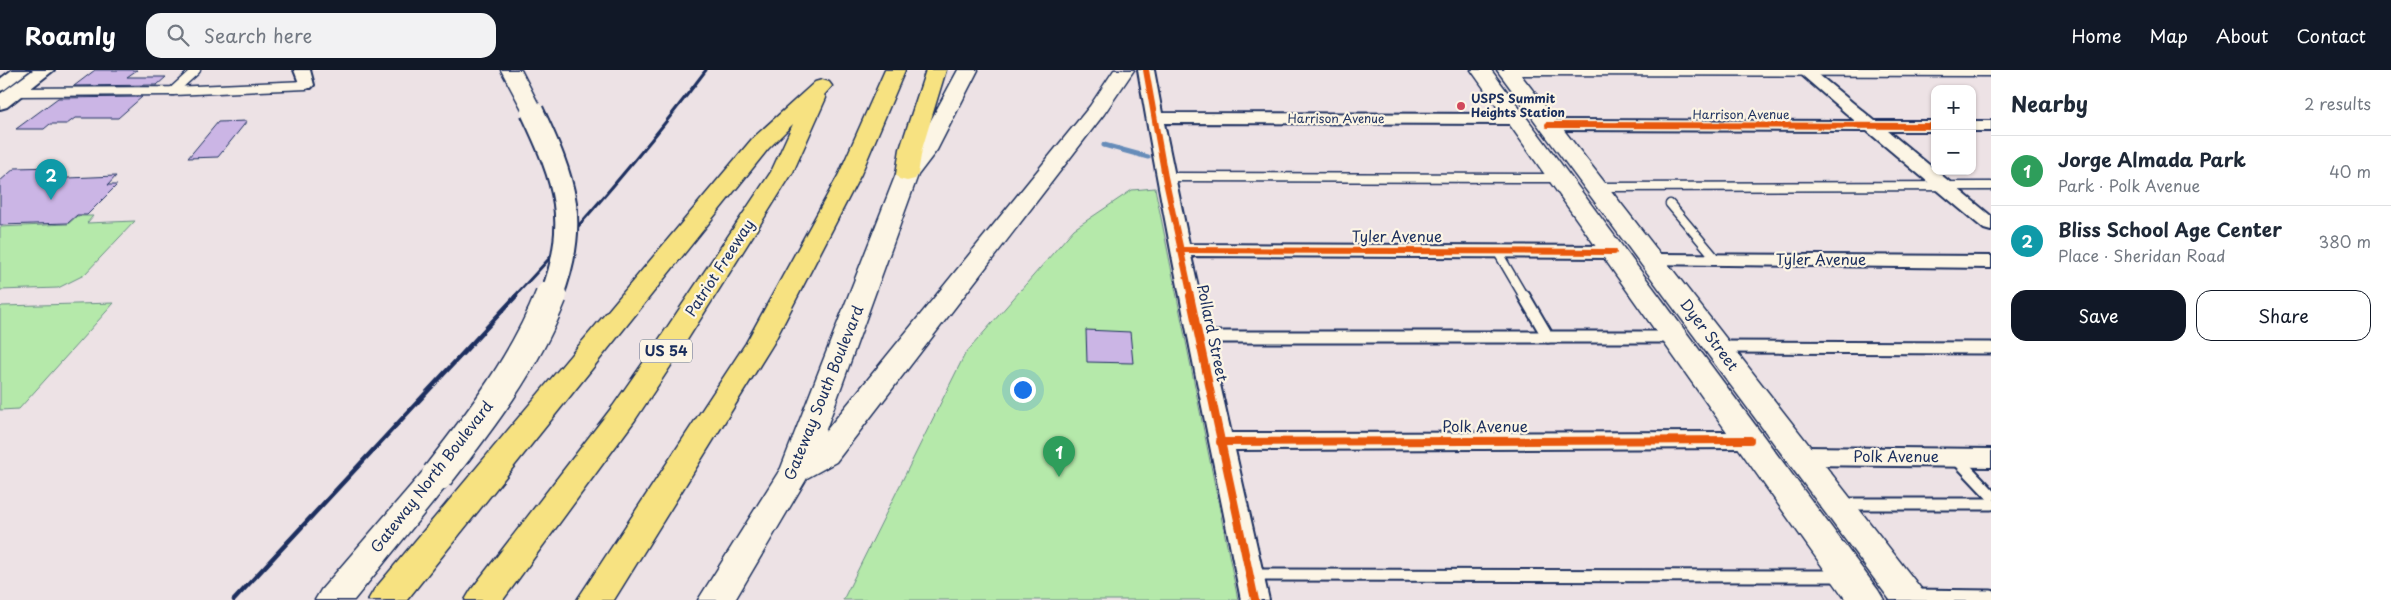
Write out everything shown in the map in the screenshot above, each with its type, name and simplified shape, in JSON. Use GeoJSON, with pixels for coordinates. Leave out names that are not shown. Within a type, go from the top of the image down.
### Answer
{"type":"FeatureCollection","features":[{"type":"Feature","properties":{"kind":"highway"},"geometry":{"type":"LineString","coordinates":[[595,600],[758,344],[850,174],[895,70]]}},
{"type":"Feature","properties":{"kind":"highway"},"geometry":{"type":"LineString","coordinates":[[908,174],[911,149],[936,70]]}},
{"type":"Feature","properties":{"kind":"highway"},"geometry":{"type":"LineString","coordinates":[[386,600],[760,144],[826,78]]}},
{"type":"Feature","properties":{"kind":"highway","name":"Patriot Freeway"},"geometry":{"type":"LineString","coordinates":[[483,600],[624,413],[731,253],[782,172],[826,78]]}},
{"type":"Feature","properties":{"kind":"main road","name":"Gateway North Boulevard"},"geometry":{"type":"LineString","coordinates":[[333,600],[437,476],[487,409],[531,340],[550,301],[562,268],[568,208],[564,192],[548,145],[511,70]]}},
{"type":"Feature","properties":{"kind":"main road","name":"Gateway South Boulevard"},"geometry":{"type":"LineString","coordinates":[[716,600],[796,470],[908,174],[926,150],[968,70]]}},
{"type":"Feature","properties":{"kind":"main road"},"geometry":{"type":"LineString","coordinates":[[796,470],[825,454],[1096,110],[1124,70]]}},
{"type":"Feature","properties":{"kind":"main road","name":"Dyer Street"},"geometry":{"type":"LineString","coordinates":[[1481,70],[1858,588]]}},
{"type":"Feature","properties":{"kind":"main road","name":"Dyer Street"},"geometry":{"type":"LineString","coordinates":[[1507,71],[1908,598]]}},
{"type":"Feature","properties":{"kind":"main road"},"geometry":{"type":"LineString","coordinates":[[1560,177],[1574,184],[1625,248],[1635,256],[1652,260]]}},
{"type":"Feature","properties":{"kind":"main road"},"geometry":{"type":"LineString","coordinates":[[1750,440],[1768,442],[1780,451],[1816,498],[1834,514],[1844,515]]}},
{"type":"Feature","properties":{"kind":"street"},"geometry":{"type":"LineString","coordinates":[[3,97],[22,70]]}},
{"type":"Feature","properties":{"kind":"street"},"geometry":{"type":"LineString","coordinates":[[3,97],[45,70]]}},
{"type":"Feature","properties":{"kind":"street"},"geometry":{"type":"LineString","coordinates":[[302,70],[306,85]]}},
{"type":"Feature","properties":{"kind":"street","name":"Pollard Street"},"geometry":{"type":"LineString","coordinates":[[1146,70],[1180,250],[1255,600]]}},
{"type":"Feature","properties":{"kind":"street"},"geometry":{"type":"LineString","coordinates":[[1806,71],[1991,225]]}},
{"type":"Feature","properties":{"kind":"street","name":"Harrison Avenue"},"geometry":{"type":"LineString","coordinates":[[1154,118],[1518,119]]}},
{"type":"Feature","properties":{"kind":"street","name":"Harrison Avenue"},"geometry":{"type":"LineString","coordinates":[[1548,125],[1931,126]]}},
{"type":"Feature","properties":{"kind":"street"},"geometry":{"type":"LineString","coordinates":[[1976,126],[1991,126]]}},
{"type":"Feature","properties":{"kind":"street","name":"Tyler Avenue"},"geometry":{"type":"LineString","coordinates":[[1180,250],[1614,252]]}},
{"type":"Feature","properties":{"kind":"street","name":"Tyler Avenue"},"geometry":{"type":"LineString","coordinates":[[1652,260],[1991,262]]}},
{"type":"Feature","properties":{"kind":"street","name":"Polk Avenue"},"geometry":{"type":"LineString","coordinates":[[1220,442],[1750,440]]}},
{"type":"Feature","properties":{"kind":"street","name":"Polk Avenue"},"geometry":{"type":"LineString","coordinates":[[1801,456],[1991,458]]}},
{"type":"Feature","properties":{"kind":"lane"},"geometry":{"type":"LineString","coordinates":[[173,91],[196,70]]}},
{"type":"Feature","properties":{"kind":"lane"},"geometry":{"type":"LineString","coordinates":[[1507,71],[1991,72]]}},
{"type":"Feature","properties":{"kind":"lane"},"geometry":{"type":"LineString","coordinates":[[3,97],[306,85]]}},
{"type":"Feature","properties":{"kind":"lane"},"geometry":{"type":"LineString","coordinates":[[1165,177],[1560,177]]}},
{"type":"Feature","properties":{"kind":"lane"},"geometry":{"type":"LineString","coordinates":[[1596,187],[1991,186]]}},
{"type":"Feature","properties":{"kind":"lane"},"geometry":{"type":"LineString","coordinates":[[1670,204],[1717,260]]}},
{"type":"Feature","properties":{"kind":"lane"},"geometry":{"type":"LineString","coordinates":[[1497,251],[1548,337]]}},
{"type":"Feature","properties":{"kind":"lane"},"geometry":{"type":"LineString","coordinates":[[1198,337],[1675,337]]}},
{"type":"Feature","properties":{"kind":"lane"},"geometry":{"type":"LineString","coordinates":[[1718,348],[1991,348]]}},
{"type":"Feature","properties":{"kind":"lane"},"geometry":{"type":"LineString","coordinates":[[1956,457],[1991,495]]}},
{"type":"Feature","properties":{"kind":"lane"},"geometry":{"type":"LineString","coordinates":[[1844,515],[1991,504]]}},
{"type":"Feature","properties":{"kind":"lane"},"geometry":{"type":"LineString","coordinates":[[1249,575],[1858,588]]}},
{"type":"Feature","properties":{"kind":"lane"},"geometry":{"type":"LineString","coordinates":[[1908,598],[1991,596]]}},
{"type":"Feature","properties":{"kind":"green space"},"geometry":{"type":"Polygon","coordinates":[[[1155,188],[1238,600],[843,600],[965,354],[1074,229],[1132,190],[1155,188]]]}},
{"type":"Feature","properties":{"kind":"green space"},"geometry":{"type":"Polygon","coordinates":[[[77,216],[93,216],[87,223],[135,221],[84,275],[58,288],[0,290],[0,227],[68,224],[77,216]]]}},
{"type":"Feature","properties":{"kind":"green space"},"geometry":{"type":"Polygon","coordinates":[[[114,303],[19,409],[0,410],[0,308],[2,306],[114,303]]]}},
{"type":"Feature","properties":{"kind":"building"},"geometry":{"type":"Polygon","coordinates":[[[95,70],[137,70],[127,77],[166,77],[157,85],[74,86],[95,70]]]}},
{"type":"Feature","properties":{"kind":"building"},"geometry":{"type":"Polygon","coordinates":[[[142,97],[118,118],[75,118],[67,124],[50,124],[44,129],[16,129],[58,98],[142,97]]]}},
{"type":"Feature","properties":{"kind":"building"},"geometry":{"type":"Polygon","coordinates":[[[247,121],[218,157],[188,158],[218,122],[247,121]]]}},
{"type":"Feature","properties":{"kind":"building"},"geometry":{"type":"Polygon","coordinates":[[[57,167],[44,179],[116,176],[108,185],[117,185],[87,215],[77,215],[68,223],[0,225],[0,181],[15,168],[57,167]]]}},
{"type":"Feature","properties":{"kind":"building"},"geometry":{"type":"Polygon","coordinates":[[[1086,330],[1130,332],[1133,363],[1087,362],[1086,330]]]}},
{"type":"Feature","properties":{"kind":"waterway"},"geometry":{"type":"LineString","coordinates":[[1104,145],[1148,157]]}},
{"type":"Feature","properties":{"kind":"railway"},"geometry":{"type":"LineString","coordinates":[[514,297],[613,186],[706,70]]}},
{"type":"Feature","properties":{"kind":"railway"},"geometry":{"type":"LineString","coordinates":[[234,600],[516,296]]}},
{"type":"Feature","properties":{"kind":"cycle path"},"geometry":{"type":"LineString","coordinates":[[1146,70],[1165,177],[1255,600]]}},
{"type":"Feature","properties":{"kind":"cycle path"},"geometry":{"type":"LineString","coordinates":[[1548,125],[1931,126]]}},
{"type":"Feature","properties":{"kind":"cycle path"},"geometry":{"type":"LineString","coordinates":[[1180,250],[1614,252]]}},
{"type":"Feature","properties":{"kind":"cycle path"},"geometry":{"type":"LineString","coordinates":[[1220,442],[1750,440]]}},
{"type":"Feature","properties":{"kind":"place","name":"USPS Summit Heights Station"},"geometry":{"type":"Point","coordinates":[1461,106]}},
{"type":"Feature","properties":{"kind":"place","name":"Bliss School Age Center"},"geometry":{"type":"Point","coordinates":[51,200]}},
{"type":"Feature","properties":{"kind":"place","name":"Jorge Almada Park"},"geometry":{"type":"Point","coordinates":[1059,477]}}]}
